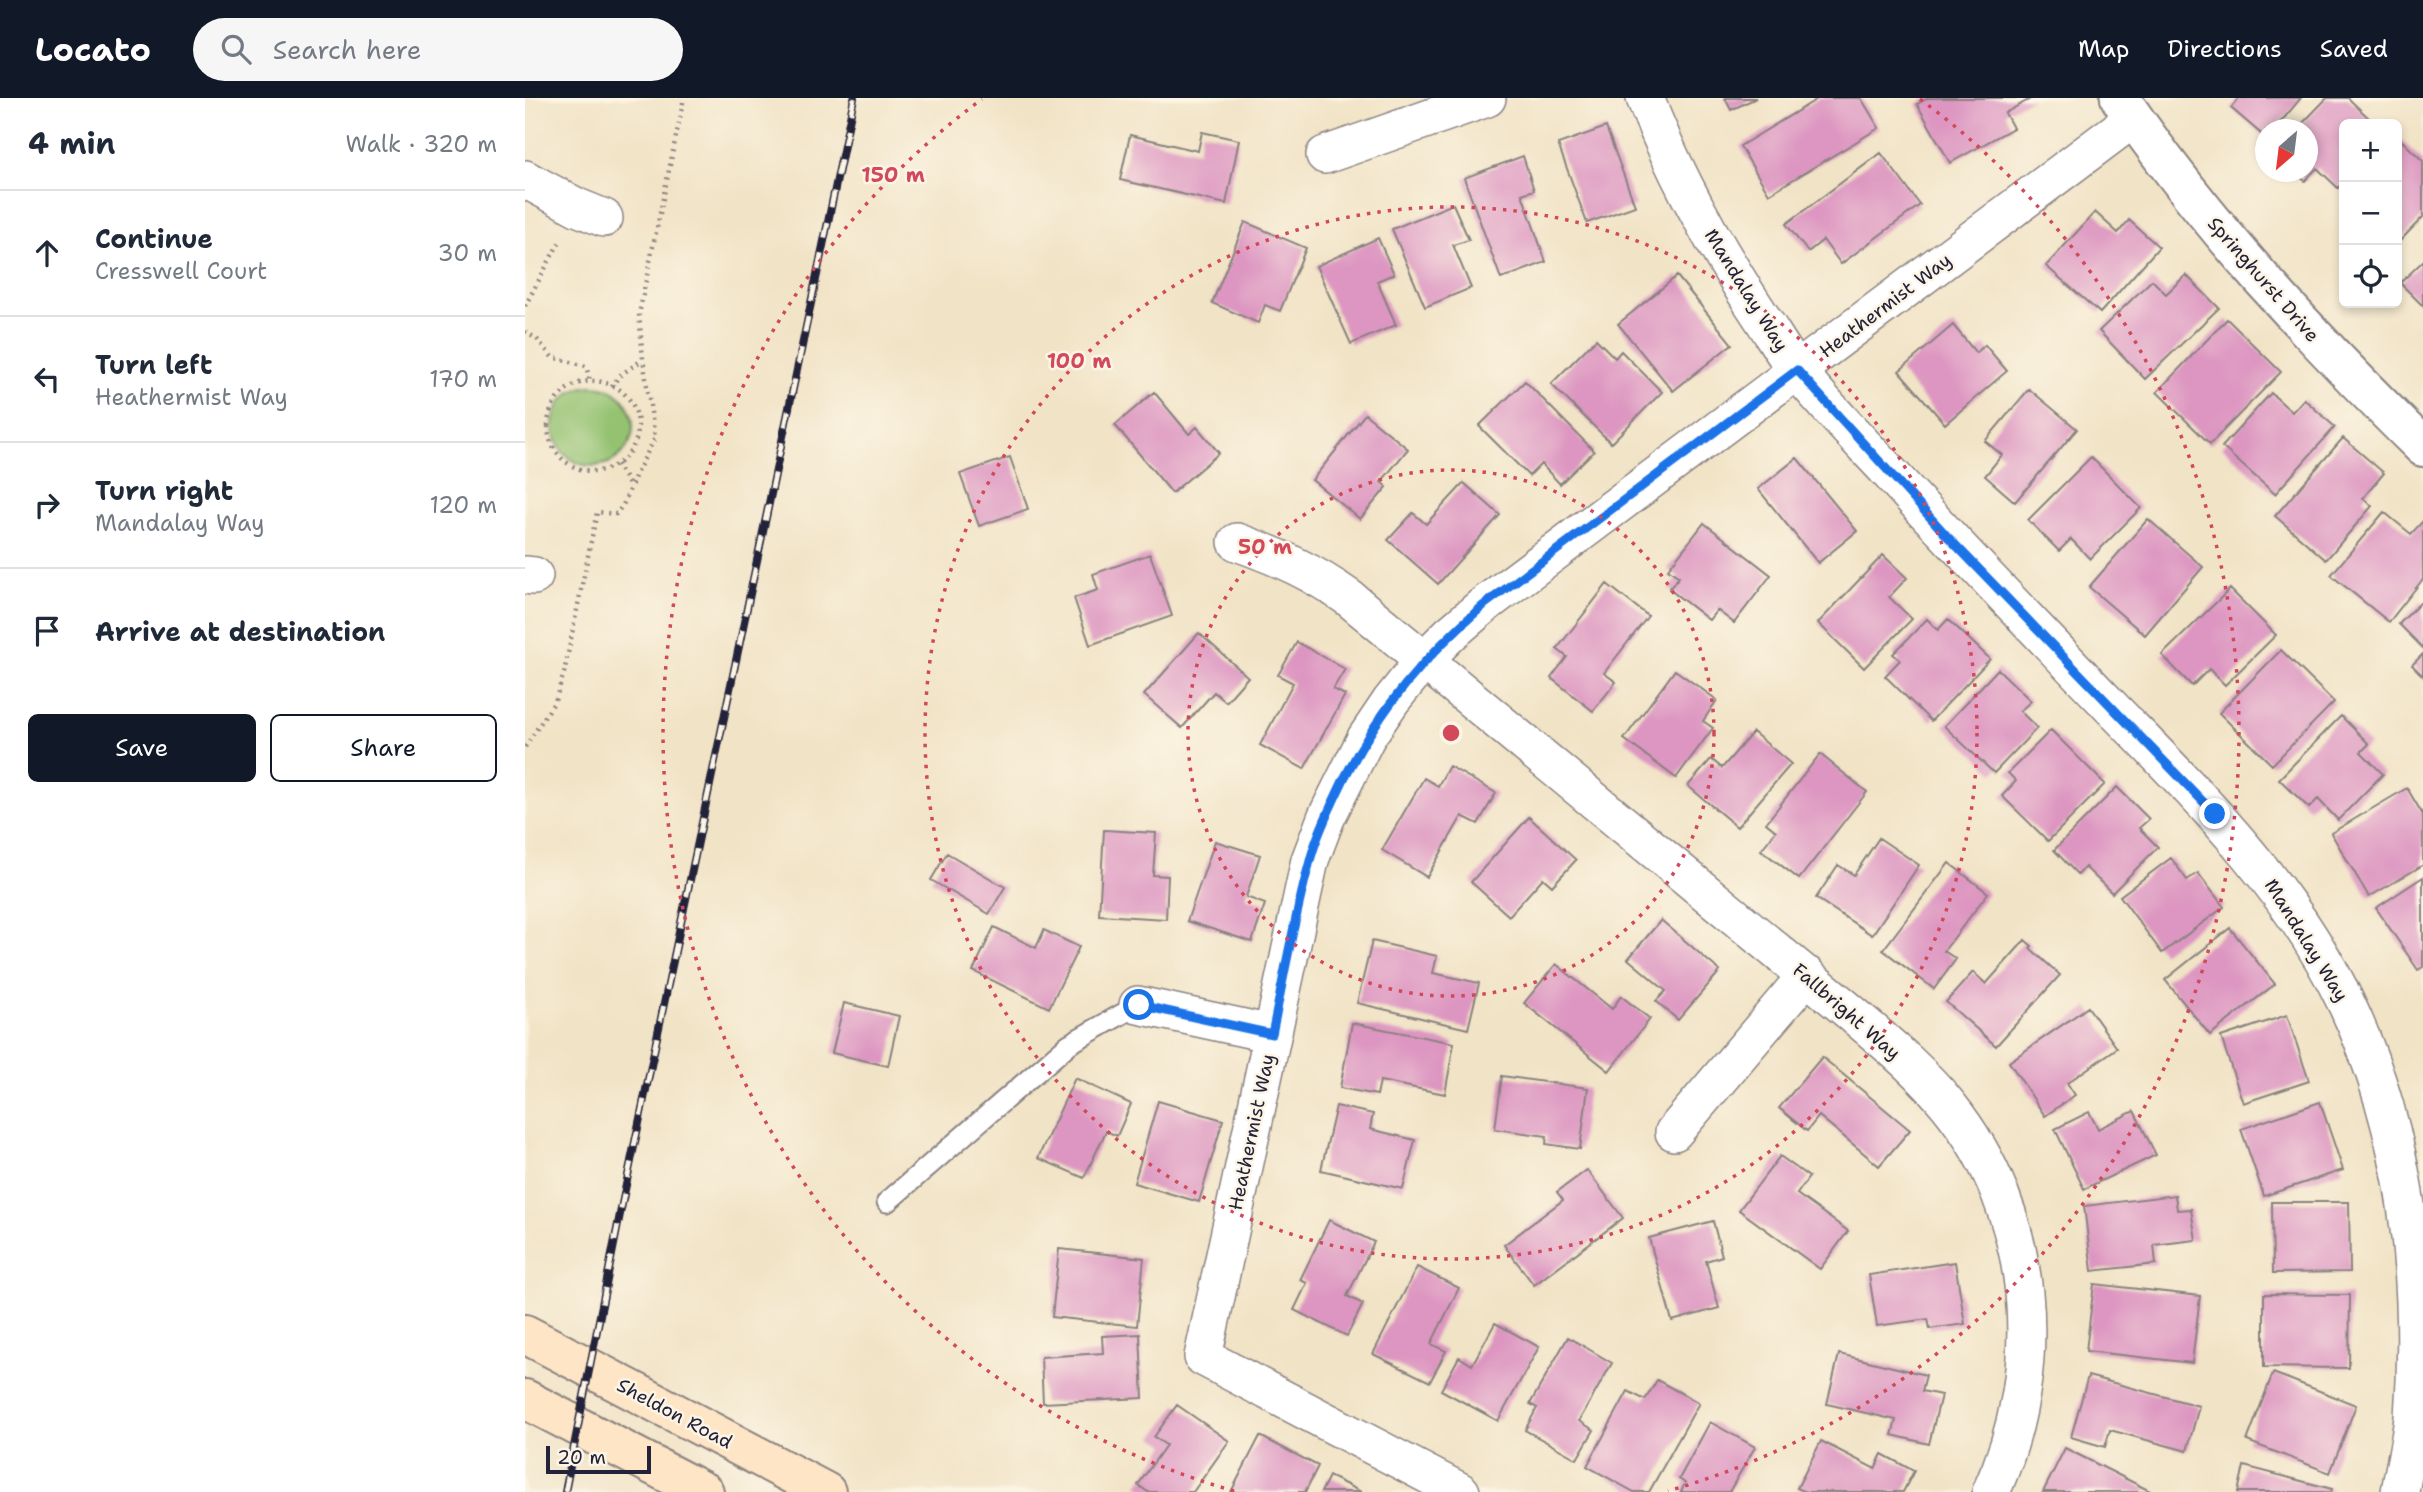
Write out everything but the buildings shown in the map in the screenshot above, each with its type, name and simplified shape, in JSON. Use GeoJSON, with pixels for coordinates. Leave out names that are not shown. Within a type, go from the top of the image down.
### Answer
{"type":"FeatureCollection","features":[{"type":"Feature","properties":{"kind":"main road","name":"Sheldon Road"},"geometry":{"type":"LineString","coordinates":[[525,1334],[826,1492]]}},
{"type":"Feature","properties":{"kind":"main road"},"geometry":{"type":"LineString","coordinates":[[525,1399],[704,1492]]}},
{"type":"Feature","properties":{"kind":"street"},"geometry":{"type":"LineString","coordinates":[[1325,155],[1487,98]]}},
{"type":"Feature","properties":{"kind":"street","name":"Mandalay Way"},"geometry":{"type":"LineString","coordinates":[[1645,98],[1682,182],[1733,274],[1797,370],[1947,536],[2215,814],[2273,883],[2309,937],[2347,1004],[2376,1075],[2399,1149],[2413,1225],[2419,1341],[2413,1417],[2400,1492]]}},
{"type":"Feature","properties":{"kind":"street","name":"Heathermist Way"},"geometry":{"type":"LineString","coordinates":[[1461,1492],[1203,1357],[1310,860],[1326,818],[1366,738],[1424,660],[1450,634],[1484,605],[1797,370],[2127,108]]}},
{"type":"Feature","properties":{"kind":"street","name":"Springhurst Drive"},"geometry":{"type":"LineString","coordinates":[[2127,108],[2178,177],[2260,277],[2347,373],[2423,447]]}},
{"type":"Feature","properties":{"kind":"street"},"geometry":{"type":"LineString","coordinates":[[525,179],[590,213]]}},
{"type":"Feature","properties":{"kind":"street","name":"Fallbright Way"},"geometry":{"type":"LineString","coordinates":[[1237,542],[1283,558],[1318,576],[1424,660],[1807,975],[1901,1056],[1950,1108],[1991,1174],[2006,1210],[2017,1247],[2024,1286],[2026,1363],[2012,1439],[1991,1492]]}},
{"type":"Feature","properties":{"kind":"street"},"geometry":{"type":"LineString","coordinates":[[1674,1132],[1807,975]]}},
{"type":"Feature","properties":{"kind":"street"},"geometry":{"type":"LineString","coordinates":[[1139,1005],[1272,1034]]}},
{"type":"Feature","properties":{"kind":"lane"},"geometry":{"type":"LineString","coordinates":[[887,1202],[1069,1044],[1139,1005]]}},
{"type":"Feature","properties":{"kind":"path"},"geometry":{"type":"LineString","coordinates":[[525,747],[555,701],[565,673],[597,512],[616,514],[656,438],[643,359],[639,314],[682,99]]}},
{"type":"Feature","properties":{"kind":"path"},"geometry":{"type":"LineString","coordinates":[[525,306],[590,213]]}},
{"type":"Feature","properties":{"kind":"path"},"geometry":{"type":"LineString","coordinates":[[525,332],[537,339],[552,358],[586,366],[590,382]]}},
{"type":"Feature","properties":{"kind":"path"},"geometry":{"type":"LineString","coordinates":[[612,387],[619,376],[643,359]]}},
{"type":"Feature","properties":{"kind":"path"},"geometry":{"type":"LineString","coordinates":[[590,382],[605,383],[619,390],[630,401],[637,415],[638,431],[633,446],[624,459],[596,471],[580,470],[566,462],[555,450],[549,436],[548,420],[562,394],[575,385],[590,382]]}},
{"type":"Feature","properties":{"kind":"path"},"geometry":{"type":"LineString","coordinates":[[617,464],[630,486]]}},
{"type":"Feature","properties":{"kind":"green space"},"geometry":{"type":"Polygon","coordinates":[[[585,386],[601,386],[622,397],[633,418],[633,434],[622,455],[601,466],[585,466],[571,460],[559,448],[553,434],[553,418],[559,404],[571,392],[585,386]]]}},
{"type":"Feature","properties":{"kind":"railway"},"geometry":{"type":"LineString","coordinates":[[565,1492],[622,1204],[854,98]]}},
{"type":"Feature","properties":{"kind":"route"},"geometry":{"type":"LineString","coordinates":[[1139,1005],[1272,1034],[1310,860],[1344,777],[1391,701],[1424,660],[1484,605],[1797,370],[1947,536],[2215,814]]}}]}
